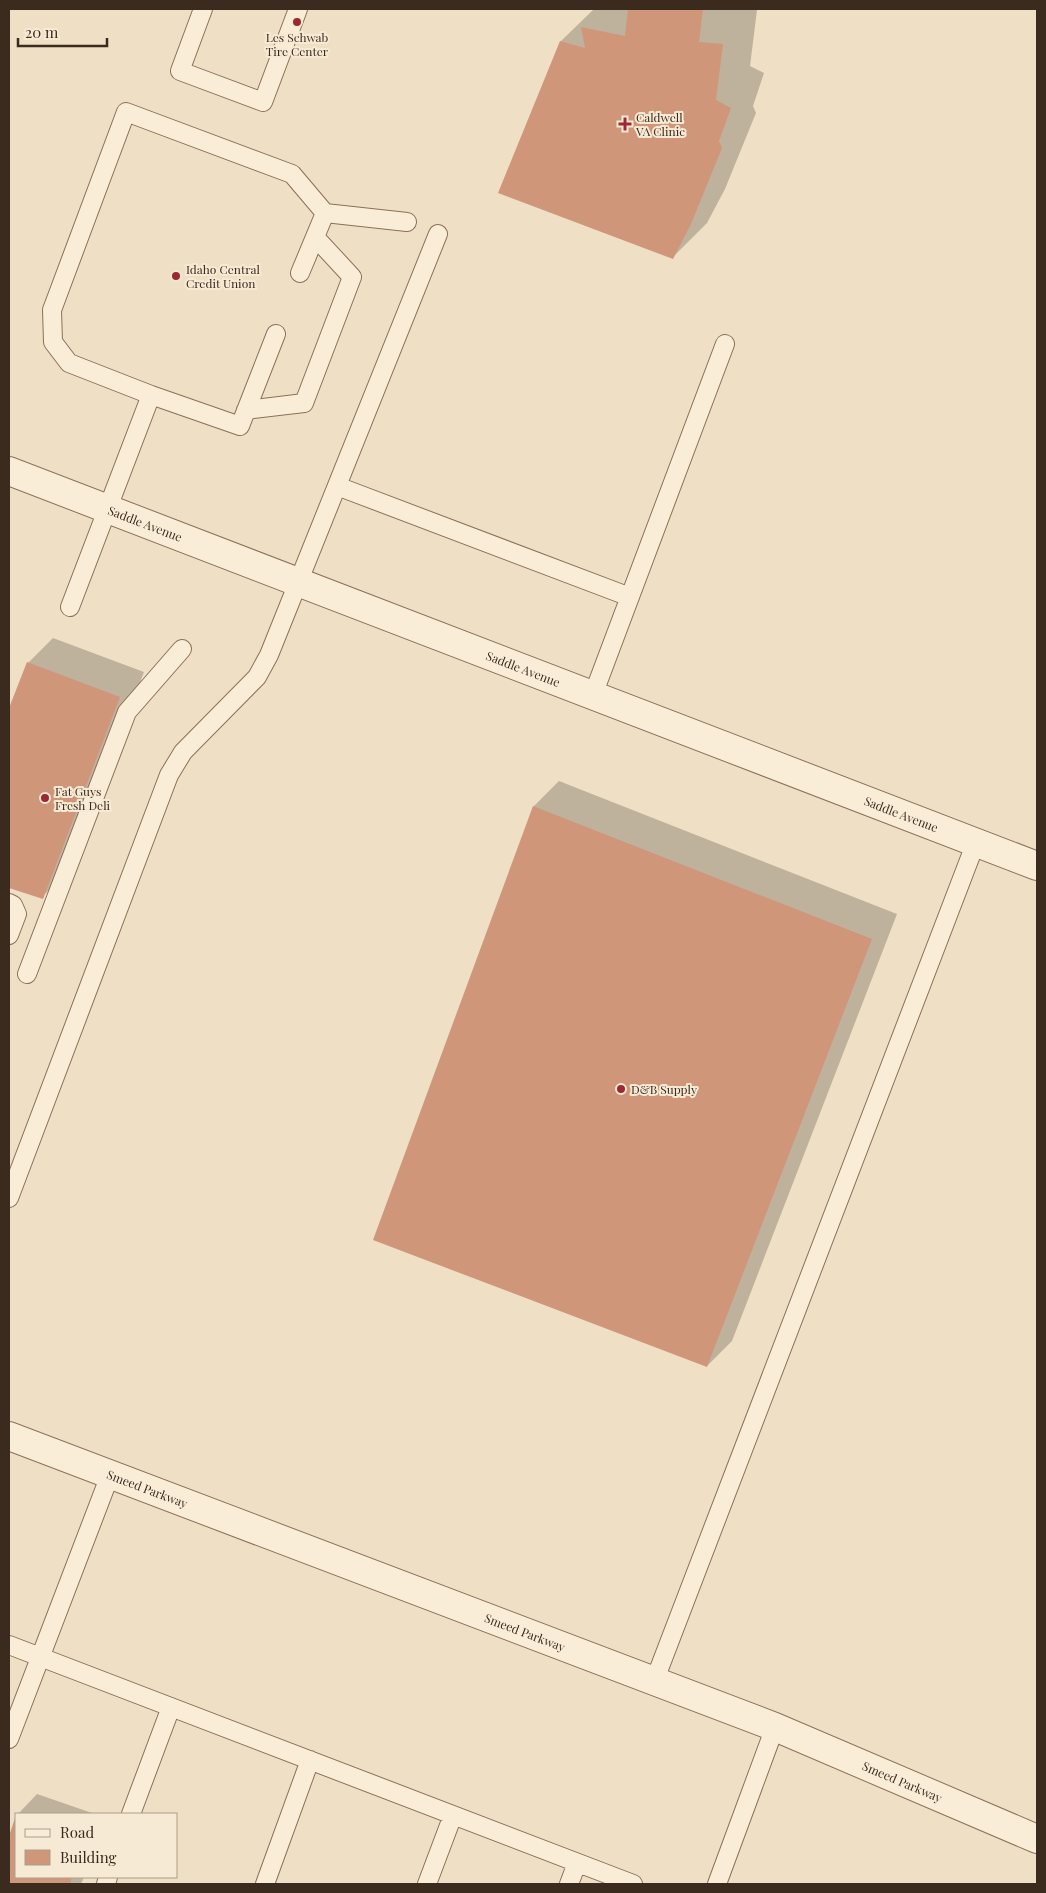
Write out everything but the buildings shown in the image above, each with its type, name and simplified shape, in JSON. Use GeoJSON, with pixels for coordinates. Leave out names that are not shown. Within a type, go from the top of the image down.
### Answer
{"type":"FeatureCollection","features":[{"type":"Feature","properties":{"kind":"street","name":"Saddle Avenue"},"geometry":{"type":"LineString","coordinates":[[9,471],[1037,866]]}},
{"type":"Feature","properties":{"kind":"street","name":"Smeed Parkway"},"geometry":{"type":"LineString","coordinates":[[9,1436],[775,1727],[1037,1839]]}},
{"type":"Feature","properties":{"kind":"lane"},"geometry":{"type":"LineString","coordinates":[[203,9],[180,71],[263,102],[298,9]]}},
{"type":"Feature","properties":{"kind":"lane"},"geometry":{"type":"LineString","coordinates":[[276,334],[240,426],[70,364],[53,342],[52,310],[126,112],[292,174],[325,213],[407,222]]}},
{"type":"Feature","properties":{"kind":"lane"},"geometry":{"type":"LineString","coordinates":[[300,274],[325,213]]}},
{"type":"Feature","properties":{"kind":"lane"},"geometry":{"type":"LineString","coordinates":[[9,1198],[170,775],[183,752],[258,677],[269,656],[297,582],[438,234]]}},
{"type":"Feature","properties":{"kind":"lane"},"geometry":{"type":"LineString","coordinates":[[246,410],[304,403],[352,277],[315,237]]}},
{"type":"Feature","properties":{"kind":"lane"},"geometry":{"type":"LineString","coordinates":[[593,695],[725,344]]}},
{"type":"Feature","properties":{"kind":"lane"},"geometry":{"type":"LineString","coordinates":[[70,607],[151,395]]}},
{"type":"Feature","properties":{"kind":"lane"},"geometry":{"type":"LineString","coordinates":[[337,486],[630,597]]}},
{"type":"Feature","properties":{"kind":"lane"},"geometry":{"type":"LineString","coordinates":[[27,974],[127,712],[182,649]]}},
{"type":"Feature","properties":{"kind":"lane"},"geometry":{"type":"LineString","coordinates":[[654,1682],[976,842]]}},
{"type":"Feature","properties":{"kind":"lane"},"geometry":{"type":"LineString","coordinates":[[9,903],[13,905],[17,914],[9,935]]}},
{"type":"Feature","properties":{"kind":"lane"},"geometry":{"type":"LineString","coordinates":[[9,1739],[39,1656],[110,1475]]}},
{"type":"Feature","properties":{"kind":"lane"},"geometry":{"type":"LineString","coordinates":[[9,1645],[633,1884]]}},
{"type":"Feature","properties":{"kind":"lane"},"geometry":{"type":"LineString","coordinates":[[131,1813],[170,1707]]}},
{"type":"Feature","properties":{"kind":"lane"},"geometry":{"type":"LineString","coordinates":[[717,1884],[775,1727]]}},
{"type":"Feature","properties":{"kind":"lane"},"geometry":{"type":"LineString","coordinates":[[265,1884],[310,1760]]}},
{"type":"Feature","properties":{"kind":"lane"},"geometry":{"type":"LineString","coordinates":[[427,1884],[452,1815]]}},
{"type":"Feature","properties":{"kind":"lane"},"geometry":{"type":"LineString","coordinates":[[569,1884],[577,1863]]}},
{"type":"Feature","properties":{"kind":"place","name":"Les Schwab Tire Center"},"geometry":{"type":"Point","coordinates":[297,22]}},
{"type":"Feature","properties":{"kind":"place","name":"Caldwell VA Clinic"},"geometry":{"type":"Point","coordinates":[625,124]}},
{"type":"Feature","properties":{"kind":"place","name":"Idaho Central Credit Union"},"geometry":{"type":"Point","coordinates":[176,276]}},
{"type":"Feature","properties":{"kind":"place","name":"Fat Guys Fresh Deli"},"geometry":{"type":"Point","coordinates":[45,798]}},
{"type":"Feature","properties":{"kind":"place","name":"D&B Supply"},"geometry":{"type":"Point","coordinates":[621,1089]}}]}
